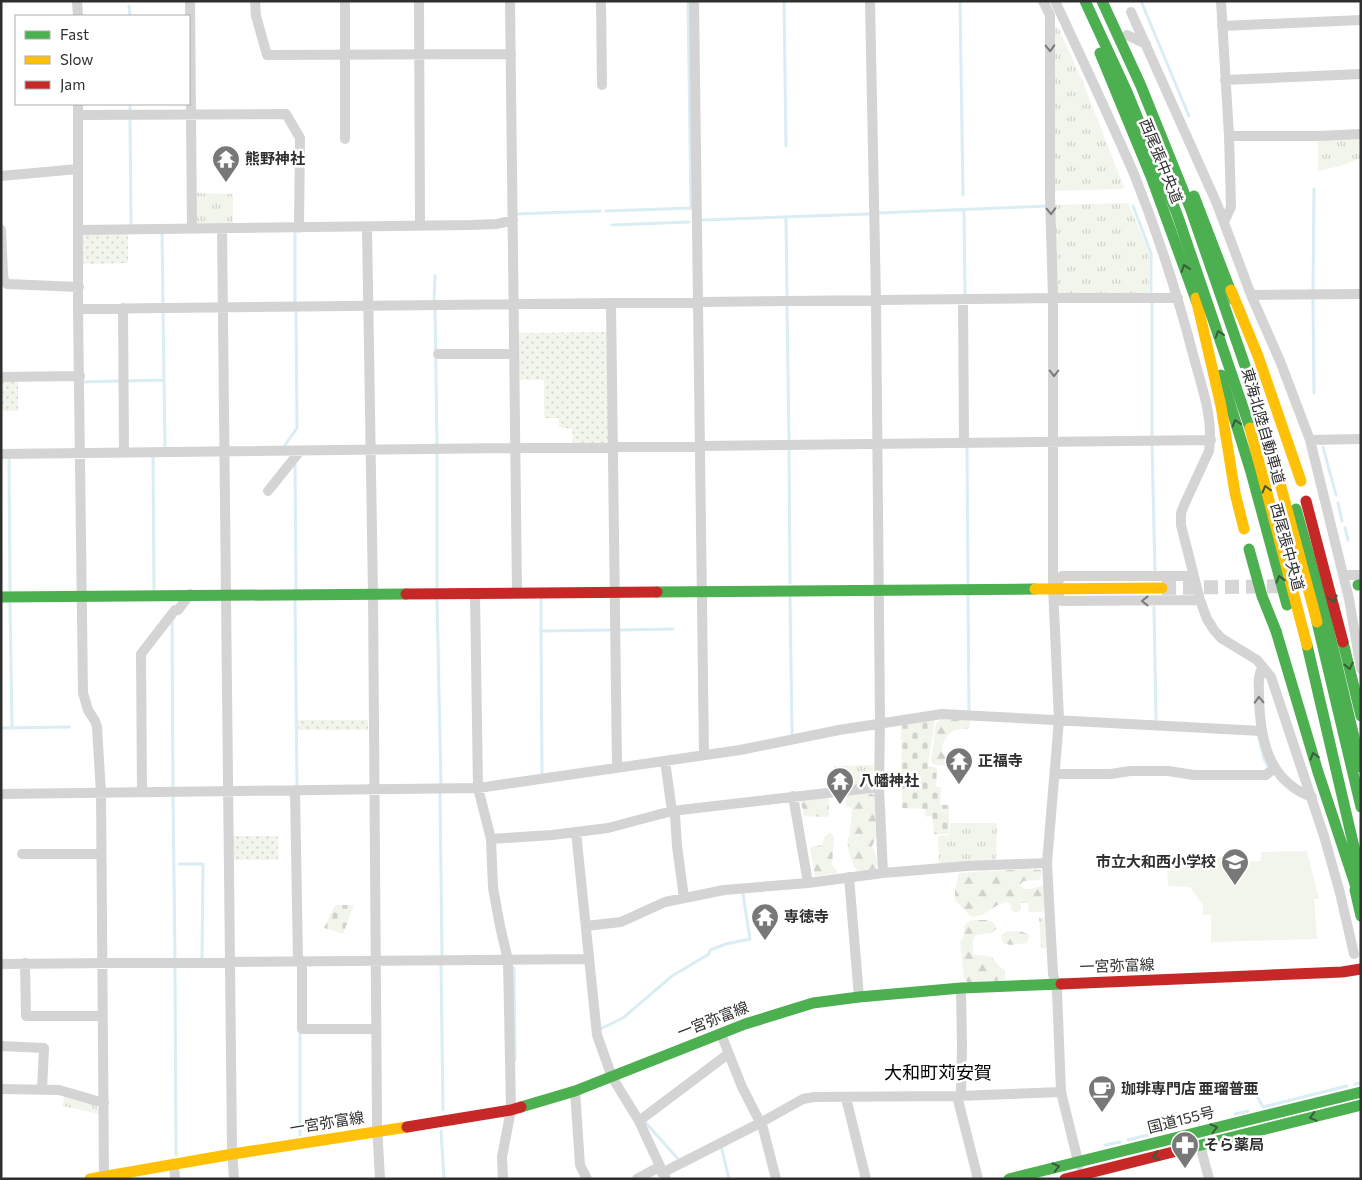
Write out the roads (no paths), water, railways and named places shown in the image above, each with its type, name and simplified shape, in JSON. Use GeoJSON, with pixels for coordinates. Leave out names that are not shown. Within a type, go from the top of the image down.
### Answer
{"type":"FeatureCollection","features":[{"type":"Feature","properties":{"kind":"main road","name":"西尾張中央道"},"geometry":{"type":"LineString","coordinates":[[1076,1],[1114,86],[1163,206],[1196,298],[1252,472],[1310,694],[1361,916]]}},
{"type":"Feature","properties":{"kind":"main road","name":"東海北陸自動車道"},"geometry":{"type":"LineString","coordinates":[[1086,1],[1127,92],[1177,214],[1248,422],[1309,654],[1361,876]]}},
{"type":"Feature","properties":{"kind":"main road","name":"東海北陸自動車道"},"geometry":{"type":"LineString","coordinates":[[1102,1],[1141,86],[1191,210],[1263,419],[1313,603],[1361,806]]}},
{"type":"Feature","properties":{"kind":"main road","name":"西尾張中央道"},"geometry":{"type":"LineString","coordinates":[[1111,1],[1171,139],[1231,290],[1280,453],[1319,593],[1361,767]]}},
{"type":"Feature","properties":{"kind":"main road"},"geometry":{"type":"LineString","coordinates":[[1231,290],[1258,356],[1301,481]]}},
{"type":"Feature","properties":{"kind":"main road"},"geometry":{"type":"LineString","coordinates":[[1196,298],[1221,406],[1235,493],[1244,528]]}},
{"type":"Feature","properties":{"kind":"main road"},"geometry":{"type":"LineString","coordinates":[[1306,501],[1338,619],[1361,716]]}},
{"type":"Feature","properties":{"kind":"main road"},"geometry":{"type":"LineString","coordinates":[[1249,548],[1260,589],[1276,632],[1318,772],[1361,902]]}},
{"type":"Feature","properties":{"kind":"main road"},"geometry":{"type":"LineString","coordinates":[[1,596],[1053,587],[1162,588]]}},
{"type":"Feature","properties":{"kind":"main road","name":"一宮弥富線"},"geometry":{"type":"LineString","coordinates":[[90,1179],[378,1130],[511,1110],[575,1091],[745,1024],[813,1003],[960,988],[1342,972],[1361,969]]}},
{"type":"Feature","properties":{"kind":"main road","name":"国道155号"},"geometry":{"type":"LineString","coordinates":[[1009,1179],[1361,1092]]}},
{"type":"Feature","properties":{"kind":"main road","name":"国道155号"},"geometry":{"type":"LineString","coordinates":[[1065,1179],[1083,1177],[1200,1145],[1361,1105]]}},
{"type":"Feature","properties":{"kind":"street"},"geometry":{"type":"LineString","coordinates":[[78,1],[78,15]]}},
{"type":"Feature","properties":{"kind":"street"},"geometry":{"type":"LineString","coordinates":[[190,1],[192,228]]}},
{"type":"Feature","properties":{"kind":"street"},"geometry":{"type":"LineString","coordinates":[[255,1],[256,16],[267,55],[511,54]]}},
{"type":"Feature","properties":{"kind":"street"},"geometry":{"type":"LineString","coordinates":[[345,1],[345,138]]}},
{"type":"Feature","properties":{"kind":"street"},"geometry":{"type":"LineString","coordinates":[[419,1],[420,226]]}},
{"type":"Feature","properties":{"kind":"street"},"geometry":{"type":"LineString","coordinates":[[510,1],[517,592]]}},
{"type":"Feature","properties":{"kind":"street"},"geometry":{"type":"LineString","coordinates":[[601,1],[602,85]]}},
{"type":"Feature","properties":{"kind":"street"},"geometry":{"type":"LineString","coordinates":[[694,1],[704,755]]}},
{"type":"Feature","properties":{"kind":"street"},"geometry":{"type":"LineString","coordinates":[[870,1],[876,301],[879,787],[884,873]]}},
{"type":"Feature","properties":{"kind":"street"},"geometry":{"type":"LineString","coordinates":[[1043,1],[1050,15],[1050,196],[1054,442],[1053,587],[1059,720],[1047,863],[1053,974],[1057,991],[1060,1092],[1083,1177]]}},
{"type":"Feature","properties":{"kind":"street"},"geometry":{"type":"LineString","coordinates":[[1055,1],[1134,175],[1178,298],[1204,398],[1210,428],[1209,452],[1181,513],[1183,532],[1200,600],[1207,618],[1221,638],[1257,660],[1271,677],[1312,797],[1340,893],[1354,954]]}},
{"type":"Feature","properties":{"kind":"street"},"geometry":{"type":"LineString","coordinates":[[1221,1],[1232,207],[1224,222]]}},
{"type":"Feature","properties":{"kind":"street"},"geometry":{"type":"LineString","coordinates":[[1131,12],[1202,169],[1310,440],[1349,599],[1361,669]]}},
{"type":"Feature","properties":{"kind":"street"},"geometry":{"type":"LineString","coordinates":[[1050,15],[1061,14]]}},
{"type":"Feature","properties":{"kind":"street"},"geometry":{"type":"LineString","coordinates":[[1222,26],[1361,20]]}},
{"type":"Feature","properties":{"kind":"street"},"geometry":{"type":"LineString","coordinates":[[1127,35],[1146,44]]}},
{"type":"Feature","properties":{"kind":"street"},"geometry":{"type":"LineString","coordinates":[[1225,80],[1361,74]]}},
{"type":"Feature","properties":{"kind":"street"},"geometry":{"type":"LineString","coordinates":[[1097,91],[1114,86]]}},
{"type":"Feature","properties":{"kind":"street"},"geometry":{"type":"LineString","coordinates":[[78,105],[78,309],[83,693],[88,710],[97,727],[101,793],[104,1178]]}},
{"type":"Feature","properties":{"kind":"street"},"geometry":{"type":"LineString","coordinates":[[78,115],[286,114],[300,138],[299,228]]}},
{"type":"Feature","properties":{"kind":"street"},"geometry":{"type":"LineString","coordinates":[[1229,136],[1361,134]]}},
{"type":"Feature","properties":{"kind":"street"},"geometry":{"type":"LineString","coordinates":[[1,176],[78,169]]}},
{"type":"Feature","properties":{"kind":"street"},"geometry":{"type":"LineString","coordinates":[[79,230],[513,224]]}},
{"type":"Feature","properties":{"kind":"street"},"geometry":{"type":"LineString","coordinates":[[367,227],[373,594],[375,961],[380,1179]]}},
{"type":"Feature","properties":{"kind":"street"},"geometry":{"type":"LineString","coordinates":[[222,228],[232,1154],[234,1179]]}},
{"type":"Feature","properties":{"kind":"street"},"geometry":{"type":"LineString","coordinates":[[1,230],[3,275],[7,284],[79,287]]}},
{"type":"Feature","properties":{"kind":"street"},"geometry":{"type":"LineString","coordinates":[[1251,295],[1361,294]]}},
{"type":"Feature","properties":{"kind":"street"},"geometry":{"type":"LineString","coordinates":[[78,309],[224,306],[1178,298]]}},
{"type":"Feature","properties":{"kind":"street"},"geometry":{"type":"LineString","coordinates":[[963,299],[964,443]]}},
{"type":"Feature","properties":{"kind":"street"},"geometry":{"type":"LineString","coordinates":[[611,303],[617,768]]}},
{"type":"Feature","properties":{"kind":"street"},"geometry":{"type":"LineString","coordinates":[[123,308],[124,452]]}},
{"type":"Feature","properties":{"kind":"street"},"geometry":{"type":"LineString","coordinates":[[438,354],[514,354]]}},
{"type":"Feature","properties":{"kind":"street"},"geometry":{"type":"LineString","coordinates":[[1,377],[80,376]]}},
{"type":"Feature","properties":{"kind":"street"},"geometry":{"type":"LineString","coordinates":[[1310,440],[1361,439]]}},
{"type":"Feature","properties":{"kind":"street"},"geometry":{"type":"LineString","coordinates":[[1,454],[1211,440]]}},
{"type":"Feature","properties":{"kind":"street"},"geometry":{"type":"LineString","coordinates":[[268,491],[300,451]]}},
{"type":"Feature","properties":{"kind":"street"},"geometry":{"type":"LineString","coordinates":[[1343,575],[1360,581]]}},
{"type":"Feature","properties":{"kind":"street"},"geometry":{"type":"LineString","coordinates":[[1053,587],[1062,576],[1194,576]]}},
{"type":"Feature","properties":{"kind":"street"},"geometry":{"type":"LineString","coordinates":[[1053,587],[1062,601],[1200,600]]}},
{"type":"Feature","properties":{"kind":"street"},"geometry":{"type":"LineString","coordinates":[[475,593],[478,788],[491,839],[493,888],[508,960],[511,1110],[502,1157],[503,1179]]}},
{"type":"Feature","properties":{"kind":"street"},"geometry":{"type":"LineString","coordinates":[[142,792],[141,654],[175,610],[178,610],[185,594]]}},
{"type":"Feature","properties":{"kind":"street"},"geometry":{"type":"LineString","coordinates":[[1349,599],[1361,599]]}},
{"type":"Feature","properties":{"kind":"street"},"geometry":{"type":"LineString","coordinates":[[1263,667],[1259,672],[1259,686],[1261,731],[1264,745],[1274,768],[1300,793],[1312,797]]}},
{"type":"Feature","properties":{"kind":"street"},"geometry":{"type":"LineString","coordinates":[[1,794],[478,788],[704,755],[840,730],[942,714],[1261,731]]}},
{"type":"Feature","properties":{"kind":"street"},"geometry":{"type":"LineString","coordinates":[[665,761],[672,811],[675,815],[684,898]]}},
{"type":"Feature","properties":{"kind":"street"},"geometry":{"type":"LineString","coordinates":[[1055,774],[1168,771],[1194,775],[1266,776],[1274,768]]}},
{"type":"Feature","properties":{"kind":"street"},"geometry":{"type":"LineString","coordinates":[[491,839],[552,835],[608,828],[672,811],[879,787]]}},
{"type":"Feature","properties":{"kind":"street"},"geometry":{"type":"LineString","coordinates":[[295,790],[302,1029],[376,1028]]}},
{"type":"Feature","properties":{"kind":"street"},"geometry":{"type":"LineString","coordinates":[[793,796],[808,883]]}},
{"type":"Feature","properties":{"kind":"street"},"geometry":{"type":"LineString","coordinates":[[576,832],[597,1035],[612,1077],[639,1121],[662,1173]]}},
{"type":"Feature","properties":{"kind":"street"},"geometry":{"type":"LineString","coordinates":[[22,854],[101,854]]}},
{"type":"Feature","properties":{"kind":"street"},"geometry":{"type":"LineString","coordinates":[[586,926],[621,922],[665,902],[724,890],[808,883],[884,873],[1000,864],[1047,863]]}},
{"type":"Feature","properties":{"kind":"street"},"geometry":{"type":"LineString","coordinates":[[849,877],[859,997]]}},
{"type":"Feature","properties":{"kind":"street"},"geometry":{"type":"LineString","coordinates":[[1340,893],[1354,889]]}},
{"type":"Feature","properties":{"kind":"street"},"geometry":{"type":"LineString","coordinates":[[1,964],[588,959]]}},
{"type":"Feature","properties":{"kind":"street"},"geometry":{"type":"LineString","coordinates":[[25,963],[26,1016],[102,1016]]}},
{"type":"Feature","properties":{"kind":"street"},"geometry":{"type":"LineString","coordinates":[[960,988],[962,1045],[959,1096],[978,1179]]}},
{"type":"Feature","properties":{"kind":"street"},"geometry":{"type":"LineString","coordinates":[[721,1034],[742,1087],[760,1123],[776,1179]]}},
{"type":"Feature","properties":{"kind":"street"},"geometry":{"type":"LineString","coordinates":[[1,1046],[44,1048],[42,1090]]}},
{"type":"Feature","properties":{"kind":"street"},"geometry":{"type":"LineString","coordinates":[[639,1121],[728,1054]]}},
{"type":"Feature","properties":{"kind":"street"},"geometry":{"type":"LineString","coordinates":[[1,1089],[59,1090],[104,1102]]}},
{"type":"Feature","properties":{"kind":"street"},"geometry":{"type":"LineString","coordinates":[[575,1091],[580,1165],[587,1179]]}},
{"type":"Feature","properties":{"kind":"street"},"geometry":{"type":"LineString","coordinates":[[637,1179],[662,1173],[803,1099],[814,1097],[959,1096],[1060,1092]]}},
{"type":"Feature","properties":{"kind":"street"},"geometry":{"type":"LineString","coordinates":[[846,1098],[866,1179]]}},
{"type":"Feature","properties":{"kind":"street"},"geometry":{"type":"LineString","coordinates":[[1200,1145],[1209,1179]]}},
{"type":"Feature","properties":{"kind":"street"},"geometry":{"type":"LineString","coordinates":[[174,1165],[175,1179]]}},
{"type":"Feature","properties":{"kind":"waterway"},"geometry":{"type":"LineString","coordinates":[[606,211],[691,208],[688,1]]}},
{"type":"Feature","properties":{"kind":"waterway"},"geometry":{"type":"LineString","coordinates":[[784,1],[786,146]]}},
{"type":"Feature","properties":{"kind":"waterway"},"geometry":{"type":"LineString","coordinates":[[960,1],[963,195]]}},
{"type":"Feature","properties":{"kind":"waterway"},"geometry":{"type":"LineString","coordinates":[[1141,1],[1189,116]]}},
{"type":"Feature","properties":{"kind":"waterway"},"geometry":{"type":"LineString","coordinates":[[129,6],[130,15]]}},
{"type":"Feature","properties":{"kind":"waterway"},"geometry":{"type":"LineString","coordinates":[[130,116],[131,226]]}},
{"type":"Feature","properties":{"kind":"waterway"},"geometry":{"type":"LineString","coordinates":[[1313,292],[1314,189]]}},
{"type":"Feature","properties":{"kind":"waterway"},"geometry":{"type":"LineString","coordinates":[[877,213],[1048,206]]}},
{"type":"Feature","properties":{"kind":"waterway"},"geometry":{"type":"LineString","coordinates":[[1133,206],[1151,253],[1151,292]]}},
{"type":"Feature","properties":{"kind":"waterway"},"geometry":{"type":"LineString","coordinates":[[964,209],[965,296]]}},
{"type":"Feature","properties":{"kind":"waterway"},"geometry":{"type":"LineString","coordinates":[[515,214],[600,211]]}},
{"type":"Feature","properties":{"kind":"waterway"},"geometry":{"type":"LineString","coordinates":[[702,220],[868,214]]}},
{"type":"Feature","properties":{"kind":"waterway"},"geometry":{"type":"LineString","coordinates":[[786,217],[787,297]]}},
{"type":"Feature","properties":{"kind":"waterway"},"geometry":{"type":"LineString","coordinates":[[612,225],[689,222]]}},
{"type":"Feature","properties":{"kind":"waterway"},"geometry":{"type":"LineString","coordinates":[[295,231],[295,302]]}},
{"type":"Feature","properties":{"kind":"waterway"},"geometry":{"type":"LineString","coordinates":[[162,232],[163,304]]}},
{"type":"Feature","properties":{"kind":"waterway"},"geometry":{"type":"LineString","coordinates":[[434,301],[435,276]]}},
{"type":"Feature","properties":{"kind":"waterway"},"geometry":{"type":"LineString","coordinates":[[1313,299],[1314,393]]}},
{"type":"Feature","properties":{"kind":"waterway"},"geometry":{"type":"LineString","coordinates":[[1152,301],[1152,437]]}},
{"type":"Feature","properties":{"kind":"waterway"},"geometry":{"type":"LineString","coordinates":[[787,306],[789,440]]}},
{"type":"Feature","properties":{"kind":"waterway"},"geometry":{"type":"LineString","coordinates":[[285,445],[297,428],[296,309]]}},
{"type":"Feature","properties":{"kind":"waterway"},"geometry":{"type":"LineString","coordinates":[[435,309],[437,444]]}},
{"type":"Feature","properties":{"kind":"waterway"},"geometry":{"type":"LineString","coordinates":[[163,311],[165,447]]}},
{"type":"Feature","properties":{"kind":"waterway"},"geometry":{"type":"LineString","coordinates":[[126,381],[164,380]]}},
{"type":"Feature","properties":{"kind":"waterway"},"geometry":{"type":"LineString","coordinates":[[83,382],[120,381]]}},
{"type":"Feature","properties":{"kind":"waterway"},"geometry":{"type":"LineString","coordinates":[[1152,444],[1155,572]]}},
{"type":"Feature","properties":{"kind":"waterway"},"geometry":{"type":"LineString","coordinates":[[967,446],[968,584]]}},
{"type":"Feature","properties":{"kind":"waterway"},"geometry":{"type":"LineString","coordinates":[[1323,447],[1336,495]]}},
{"type":"Feature","properties":{"kind":"waterway"},"geometry":{"type":"LineString","coordinates":[[789,449],[790,583]]}},
{"type":"Feature","properties":{"kind":"waterway"},"geometry":{"type":"LineString","coordinates":[[437,453],[437,587]]}},
{"type":"Feature","properties":{"kind":"waterway"},"geometry":{"type":"LineString","coordinates":[[153,455],[154,589]]}},
{"type":"Feature","properties":{"kind":"waterway"},"geometry":{"type":"LineString","coordinates":[[9,457],[10,590]]}},
{"type":"Feature","properties":{"kind":"waterway"},"geometry":{"type":"LineString","coordinates":[[295,463],[296,589]]}},
{"type":"Feature","properties":{"kind":"waterway"},"geometry":{"type":"LineString","coordinates":[[1338,503],[1342,521]]}},
{"type":"Feature","properties":{"kind":"waterway"},"geometry":{"type":"LineString","coordinates":[[1345,528],[1348,540]]}},
{"type":"Feature","properties":{"kind":"waterway"},"geometry":{"type":"LineString","coordinates":[[968,593],[969,710]]}},
{"type":"Feature","properties":{"kind":"waterway"},"geometry":{"type":"LineString","coordinates":[[790,596],[792,734]]}},
{"type":"Feature","properties":{"kind":"waterway"},"geometry":{"type":"LineString","coordinates":[[295,599],[297,785]]}},
{"type":"Feature","properties":{"kind":"waterway"},"geometry":{"type":"LineString","coordinates":[[437,599],[441,785],[443,785]]}},
{"type":"Feature","properties":{"kind":"waterway"},"geometry":{"type":"LineString","coordinates":[[541,599],[541,631]]}},
{"type":"Feature","properties":{"kind":"waterway"},"geometry":{"type":"LineString","coordinates":[[10,603],[12,728]]}},
{"type":"Feature","properties":{"kind":"waterway"},"geometry":{"type":"LineString","coordinates":[[1154,607],[1156,720]]}},
{"type":"Feature","properties":{"kind":"waterway"},"geometry":{"type":"LineString","coordinates":[[172,620],[173,789]]}},
{"type":"Feature","properties":{"kind":"waterway"},"geometry":{"type":"LineString","coordinates":[[619,630],[673,629]]}},
{"type":"Feature","properties":{"kind":"waterway"},"geometry":{"type":"LineString","coordinates":[[542,774],[541,631],[611,630]]}},
{"type":"Feature","properties":{"kind":"waterway"},"geometry":{"type":"LineString","coordinates":[[1,728],[69,727]]}},
{"type":"Feature","properties":{"kind":"waterway"},"geometry":{"type":"LineString","coordinates":[[1258,735],[1264,759],[1269,768]]}},
{"type":"Feature","properties":{"kind":"waterway"},"geometry":{"type":"LineString","coordinates":[[440,792],[442,957]]}},
{"type":"Feature","properties":{"kind":"waterway"},"geometry":{"type":"LineString","coordinates":[[173,795],[175,959]]}},
{"type":"Feature","properties":{"kind":"waterway"},"geometry":{"type":"LineString","coordinates":[[179,864],[203,864],[202,959]]}},
{"type":"Feature","properties":{"kind":"waterway"},"geometry":{"type":"LineString","coordinates":[[598,1030],[623,1018],[672,976],[709,954],[710,950],[726,944],[750,939],[743,894]]}},
{"type":"Feature","properties":{"kind":"waterway"},"geometry":{"type":"LineString","coordinates":[[441,965],[443,1110]]}},
{"type":"Feature","properties":{"kind":"waterway"},"geometry":{"type":"LineString","coordinates":[[175,967],[176,1155]]}},
{"type":"Feature","properties":{"kind":"waterway"},"geometry":{"type":"LineString","coordinates":[[514,968],[515,1060]]}},
{"type":"Feature","properties":{"kind":"waterway"},"geometry":{"type":"LineString","coordinates":[[300,1034],[300,1135]]}},
{"type":"Feature","properties":{"kind":"waterway"},"geometry":{"type":"LineString","coordinates":[[1253,1083],[1263,1107],[1347,1086]]}},
{"type":"Feature","properties":{"kind":"waterway"},"geometry":{"type":"LineString","coordinates":[[1355,1084],[1361,1083]]}},
{"type":"Feature","properties":{"kind":"waterway"},"geometry":{"type":"LineString","coordinates":[[1235,1114],[1248,1111]]}},
{"type":"Feature","properties":{"kind":"waterway"},"geometry":{"type":"LineString","coordinates":[[645,1122],[679,1160]]}},
{"type":"Feature","properties":{"kind":"waterway"},"geometry":{"type":"LineString","coordinates":[[441,1131],[444,1179]]}},
{"type":"Feature","properties":{"kind":"waterway"},"geometry":{"type":"LineString","coordinates":[[1128,1140],[1160,1132]]}},
{"type":"Feature","properties":{"kind":"waterway"},"geometry":{"type":"LineString","coordinates":[[1105,1145],[1120,1142]]}},
{"type":"Feature","properties":{"kind":"waterway"},"geometry":{"type":"LineString","coordinates":[[721,1146],[729,1179]]}},
{"type":"Feature","properties":{"kind":"tunnel"},"geometry":{"type":"LineString","coordinates":[[1162,588],[1292,586]]}},
{"type":"Feature","properties":{"kind":"place","name":"熊野神社"},"geometry":{"type":"Point","coordinates":[226,183]}},
{"type":"Feature","properties":{"kind":"place","name":"正福寺"},"geometry":{"type":"Point","coordinates":[959,785]}},
{"type":"Feature","properties":{"kind":"place","name":"八幡神社"},"geometry":{"type":"Point","coordinates":[840,805]}},
{"type":"Feature","properties":{"kind":"place","name":"市立大和西小学校"},"geometry":{"type":"Point","coordinates":[1235,886]}},
{"type":"Feature","properties":{"kind":"place","name":"専徳寺"},"geometry":{"type":"Point","coordinates":[765,941]}},
{"type":"Feature","properties":{"kind":"place","name":"珈琲専門店 亜瑠普亜"},"geometry":{"type":"Point","coordinates":[1102,1113]}},
{"type":"Feature","properties":{"kind":"place","name":"そら薬局"},"geometry":{"type":"Point","coordinates":[1185,1169]}},
{"type":"Feature","properties":{"kind":"district","name":"大和町苅安賀"},"geometry":{"type":"Point","coordinates":[938,1073]}}]}
